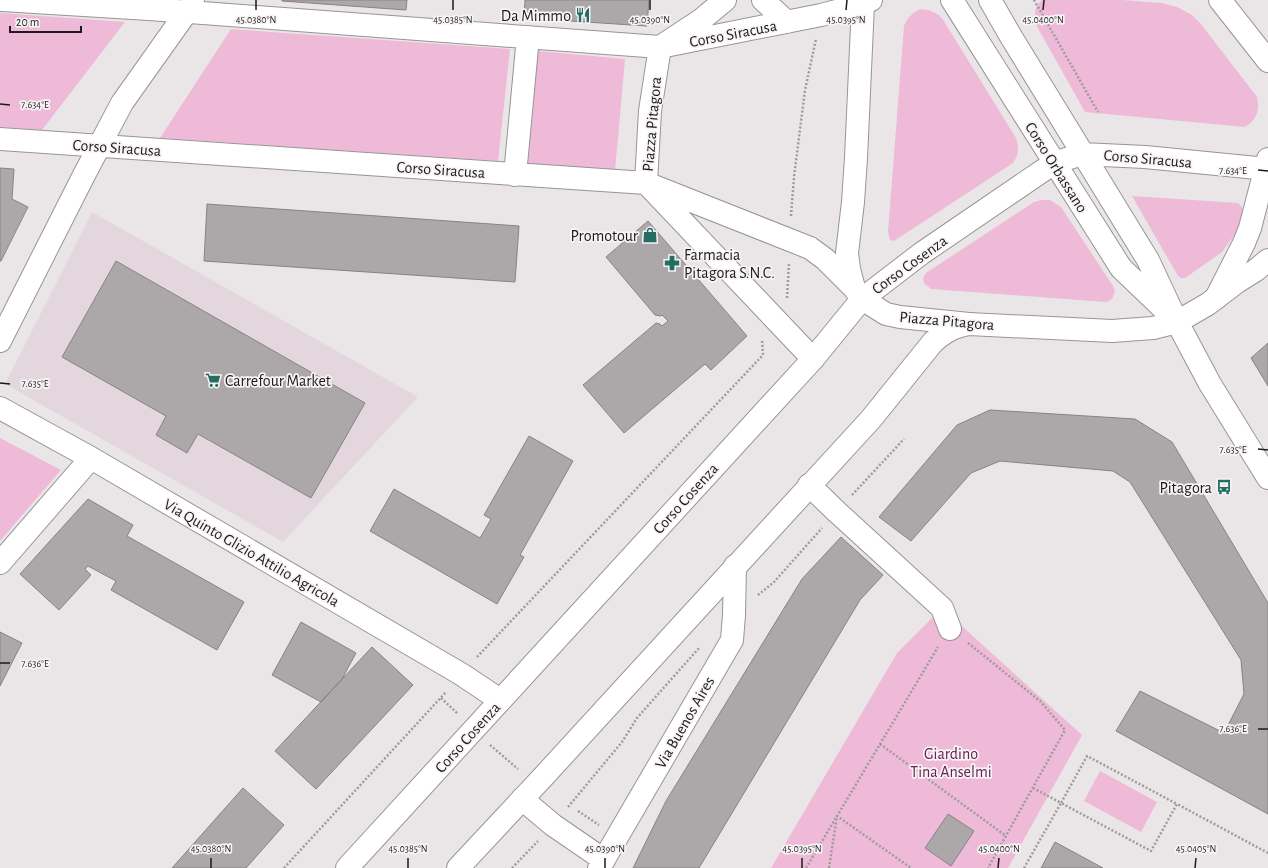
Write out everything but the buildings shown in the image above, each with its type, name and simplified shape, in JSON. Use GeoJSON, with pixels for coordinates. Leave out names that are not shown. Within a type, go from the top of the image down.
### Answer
{"type":"FeatureCollection","features":[{"type":"Feature","properties":{"kind":"street","name":"Corso Siracusa"},"geometry":{"type":"LineString","coordinates":[[2,0],[190,6],[528,37],[660,47],[821,15],[865,1]]}},
{"type":"Feature","properties":{"kind":"street"},"geometry":{"type":"LineString","coordinates":[[660,47],[697,23],[725,0]]}},
{"type":"Feature","properties":{"kind":"street"},"geometry":{"type":"LineString","coordinates":[[763,0],[787,22]]}},
{"type":"Feature","properties":{"kind":"street","name":"Corso Orbassano"},"geometry":{"type":"LineString","coordinates":[[952,0],[1121,268],[1177,322]]}},
{"type":"Feature","properties":{"kind":"street","name":"Corso Orbassano"},"geometry":{"type":"LineString","coordinates":[[990,0],[1082,154],[1148,260],[1177,322],[1210,384],[1268,478]]}},
{"type":"Feature","properties":{"kind":"street"},"geometry":{"type":"LineString","coordinates":[[1220,0],[1266,54]]}},
{"type":"Feature","properties":{"kind":"street"},"geometry":{"type":"LineString","coordinates":[[858,293],[849,269],[847,253],[853,202],[865,1]]}},
{"type":"Feature","properties":{"kind":"street"},"geometry":{"type":"LineString","coordinates":[[0,341],[122,103],[190,6]]}},
{"type":"Feature","properties":{"kind":"street"},"geometry":{"type":"LineString","coordinates":[[515,175],[528,37]]}},
{"type":"Feature","properties":{"kind":"street","name":"Piazza Pitagora"},"geometry":{"type":"LineString","coordinates":[[660,47],[650,111],[646,183],[813,359]]}},
{"type":"Feature","properties":{"kind":"street","name":"Corso Siracusa"},"geometry":{"type":"LineString","coordinates":[[0,139],[646,183],[810,248],[825,258],[858,293]]}},
{"type":"Feature","properties":{"kind":"street","name":"Corso Siracusa"},"geometry":{"type":"LineString","coordinates":[[1054,163],[1082,154],[1267,166]]}},
{"type":"Feature","properties":{"kind":"street","name":"Corso Cosenza"},"geometry":{"type":"LineString","coordinates":[[347,868],[813,359],[858,293],[922,253],[1054,163]]}},
{"type":"Feature","properties":{"kind":"street","name":"Piazza Pitagora"},"geometry":{"type":"LineString","coordinates":[[1216,298],[1250,228],[1267,166]]}},
{"type":"Feature","properties":{"kind":"street","name":"Piazza Pitagora"},"geometry":{"type":"LineString","coordinates":[[858,293],[886,314],[900,318],[970,324],[1112,331],[1153,328],[1177,322],[1208,304],[1264,266]]}},
{"type":"Feature","properties":{"kind":"street"},"geometry":{"type":"LineString","coordinates":[[458,868],[878,411],[933,342],[955,327],[970,324]]}},
{"type":"Feature","properties":{"kind":"street","name":"Via Quinto Glizio Attilio Agricola"},"geometry":{"type":"LineString","coordinates":[[0,408],[91,458],[461,674],[500,700]]}},
{"type":"Feature","properties":{"kind":"street"},"geometry":{"type":"LineString","coordinates":[[0,563],[91,458]]}},
{"type":"Feature","properties":{"kind":"street"},"geometry":{"type":"LineString","coordinates":[[809,485],[942,608],[950,629]]}},
{"type":"Feature","properties":{"kind":"street","name":"Via Buenos Aires"},"geometry":{"type":"LineString","coordinates":[[602,864],[732,640],[735,566]]}},
{"type":"Feature","properties":{"kind":"street"},"geometry":{"type":"LineString","coordinates":[[529,792],[553,825],[602,864]]}},
{"type":"Feature","properties":{"kind":"path"},"geometry":{"type":"LineString","coordinates":[[1034,0],[1098,112]]}},
{"type":"Feature","properties":{"kind":"path"},"geometry":{"type":"LineString","coordinates":[[461,674],[763,356],[762,338],[777,321],[787,298],[794,177],[804,97],[821,15]]}},
{"type":"Feature","properties":{"kind":"path"},"geometry":{"type":"LineString","coordinates":[[806,868],[950,629],[1040,701],[1065,730],[988,868]]}},
{"type":"Feature","properties":{"kind":"path"},"geometry":{"type":"LineString","coordinates":[[284,868],[441,698],[474,730],[529,792],[569,806]]}},
{"type":"Feature","properties":{"kind":"path"},"geometry":{"type":"LineString","coordinates":[[880,744],[1006,836]]}},
{"type":"Feature","properties":{"kind":"path"},"geometry":{"type":"LineString","coordinates":[[1024,868],[1087,756],[1268,853]]}},
{"type":"Feature","properties":{"kind":"path"},"geometry":{"type":"LineString","coordinates":[[1033,788],[1151,851],[1177,804]]}},
{"type":"Feature","properties":{"kind":"path"},"geometry":{"type":"LineString","coordinates":[[830,868],[836,816]]}},
{"type":"Feature","properties":{"kind":"path"},"geometry":{"type":"LineString","coordinates":[[836,816],[911,868]]}},
{"type":"Feature","properties":{"kind":"shaded area"},"geometry":{"type":"Polygon","coordinates":[[[92,212],[418,397],[283,542],[5,384],[92,212]]]}},
{"type":"Feature","properties":{"kind":"green space"},"geometry":{"type":"Polygon","coordinates":[[[1042,0],[1122,0],[1162,3],[1177,7],[1192,15],[1201,24],[1257,97],[1258,111],[1255,118],[1245,127],[1085,112],[1035,23],[1036,10],[1042,0]]]}},
{"type":"Feature","properties":{"kind":"green space"},"geometry":{"type":"Polygon","coordinates":[[[921,9],[933,12],[942,18],[1016,138],[1018,151],[1013,163],[894,241],[890,240],[888,232],[904,26],[907,20],[915,12],[921,9]]]}},
{"type":"Feature","properties":{"kind":"green space"},"geometry":{"type":"Polygon","coordinates":[[[0,13],[125,22],[42,130],[0,127],[0,13]]]}},
{"type":"Feature","properties":{"kind":"green space"},"geometry":{"type":"Polygon","coordinates":[[[231,29],[510,49],[498,161],[160,138],[231,29]]]}},
{"type":"Feature","properties":{"kind":"green space"},"geometry":{"type":"Polygon","coordinates":[[[538,51],[625,59],[615,171],[528,164],[538,51]]]}},
{"type":"Feature","properties":{"kind":"green space"},"geometry":{"type":"Polygon","coordinates":[[[1132,196],[1238,203],[1244,209],[1239,229],[1222,252],[1185,278],[1181,278],[1178,276],[1132,196]]]}},
{"type":"Feature","properties":{"kind":"green space"},"geometry":{"type":"Polygon","coordinates":[[[1050,200],[1061,207],[1113,286],[1115,291],[1112,299],[1106,302],[931,289],[924,283],[923,278],[926,273],[1034,202],[1050,200]]]}},
{"type":"Feature","properties":{"kind":"green space"},"geometry":{"type":"Polygon","coordinates":[[[0,438],[61,470],[0,541],[0,438]]]}},
{"type":"Feature","properties":{"kind":"green space","name":"Giardino Tina Anselmi"},"geometry":{"type":"Polygon","coordinates":[[[942,608],[1082,735],[1008,868],[771,868],[897,653],[942,608]]]}},
{"type":"Feature","properties":{"kind":"green space"},"geometry":{"type":"Polygon","coordinates":[[[1100,771],[1157,802],[1141,832],[1084,801],[1100,771]]]}},
{"type":"Feature","properties":{"kind":"place","name":"Da Mimmo"},"geometry":{"type":"Point","coordinates":[583,15]}},
{"type":"Feature","properties":{"kind":"place","name":"Promotour"},"geometry":{"type":"Point","coordinates":[650,235]}},
{"type":"Feature","properties":{"kind":"place","name":"Farmacia Pitagora S.N.C."},"geometry":{"type":"Point","coordinates":[672,263]}},
{"type":"Feature","properties":{"kind":"place","name":"Carrefour Market"},"geometry":{"type":"Point","coordinates":[213,380]}},
{"type":"Feature","properties":{"kind":"place","name":"Pitagora"},"geometry":{"type":"Point","coordinates":[1224,487]}}]}
